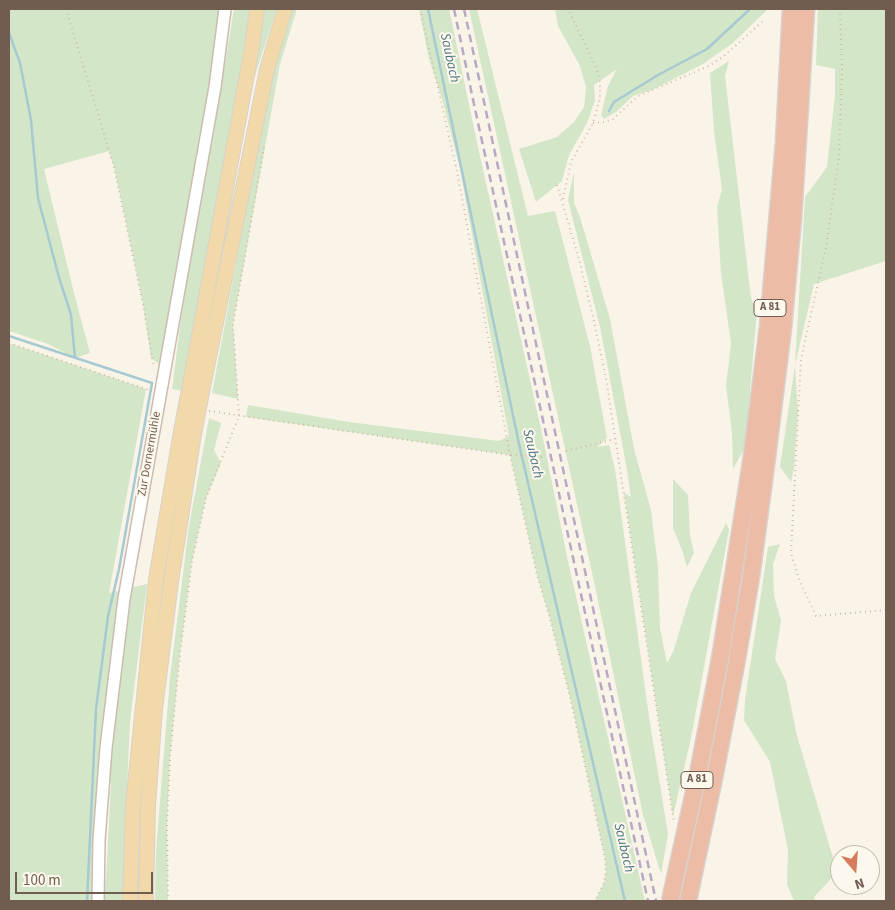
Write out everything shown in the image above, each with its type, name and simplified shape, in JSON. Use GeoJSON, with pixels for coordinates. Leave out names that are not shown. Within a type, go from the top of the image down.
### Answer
{"type":"FeatureCollection","features":[{"type":"Feature","properties":{"kind":"highway","name":"A 81"},"geometry":{"type":"LineString","coordinates":[[670,901],[698,774],[720,659],[751,463],[767,336],[784,143],[790,9]]}},
{"type":"Feature","properties":{"kind":"highway","name":"A 81"},"geometry":{"type":"LineString","coordinates":[[688,901],[714,778],[751,577],[782,328],[798,154],[806,9]]}},
{"type":"Feature","properties":{"kind":"main road"},"geometry":{"type":"LineString","coordinates":[[130,901],[133,804],[155,589],[188,432],[257,9]]}},
{"type":"Feature","properties":{"kind":"main road"},"geometry":{"type":"LineString","coordinates":[[196,386],[267,69],[285,9]]}},
{"type":"Feature","properties":{"kind":"main road"},"geometry":{"type":"LineString","coordinates":[[146,901],[148,806],[155,709],[188,432]]}},
{"type":"Feature","properties":{"kind":"street","name":"Zur Dornermühle"},"geometry":{"type":"LineString","coordinates":[[98,901],[99,840],[106,756],[124,599],[215,87],[225,9]]}},
{"type":"Feature","properties":{"kind":"path"},"geometry":{"type":"LineString","coordinates":[[66,9],[114,167],[143,304],[155,373]]}},
{"type":"Feature","properties":{"kind":"path"},"geometry":{"type":"LineString","coordinates":[[420,9],[457,171],[510,455],[537,575],[569,692],[605,858],[606,871],[604,883],[595,901]]}},
{"type":"Feature","properties":{"kind":"path"},"geometry":{"type":"LineString","coordinates":[[562,201],[571,162],[593,123],[598,111],[600,98],[600,82],[596,67],[568,9]]}},
{"type":"Feature","properties":{"kind":"path"},"geometry":{"type":"LineString","coordinates":[[840,9],[842,69],[839,157],[826,247],[801,359],[791,553],[799,579],[816,616],[886,610]]}},
{"type":"Feature","properties":{"kind":"path"},"geometry":{"type":"LineString","coordinates":[[593,123],[613,119],[638,96],[708,66],[724,56],[763,21]]}},
{"type":"Feature","properties":{"kind":"path"},"geometry":{"type":"LineString","coordinates":[[168,901],[167,824],[170,756],[180,654],[192,562],[206,498],[239,416],[233,324],[264,145]]}},
{"type":"Feature","properties":{"kind":"path"},"geometry":{"type":"LineString","coordinates":[[557,185],[594,317],[616,439],[674,824]]}},
{"type":"Feature","properties":{"kind":"path"},"geometry":{"type":"LineString","coordinates":[[9,343],[146,389]]}},
{"type":"Feature","properties":{"kind":"path"},"geometry":{"type":"LineString","coordinates":[[219,413],[510,455],[544,457]]}},
{"type":"Feature","properties":{"kind":"path"},"geometry":{"type":"LineString","coordinates":[[566,451],[616,439]]}},
{"type":"Feature","properties":{"kind":"green space"},"geometry":{"type":"Polygon","coordinates":[[[9,9],[220,9],[206,116],[162,366],[151,358],[143,304],[115,171],[109,151],[44,169],[90,353],[75,358],[48,344],[9,331],[9,9]]]}},
{"type":"Feature","properties":{"kind":"green space"},"geometry":{"type":"Polygon","coordinates":[[[234,9],[250,9],[183,391],[172,389],[186,279],[213,137],[234,9]]]}},
{"type":"Feature","properties":{"kind":"green space"},"geometry":{"type":"Polygon","coordinates":[[[263,9],[277,9],[248,96],[263,9]]]}},
{"type":"Feature","properties":{"kind":"green space"},"geometry":{"type":"Polygon","coordinates":[[[291,9],[297,9],[280,64],[233,324],[238,399],[212,393],[256,156],[277,59],[291,9]]]}},
{"type":"Feature","properties":{"kind":"green space"},"geometry":{"type":"Polygon","coordinates":[[[419,9],[449,9],[568,561],[645,901],[595,901],[604,883],[606,871],[605,858],[571,701],[537,575],[510,455],[246,417],[248,405],[349,422],[499,441],[509,436],[460,169],[443,102],[429,59],[419,9]]]}},
{"type":"Feature","properties":{"kind":"green space"},"geometry":{"type":"Polygon","coordinates":[[[469,9],[477,9],[528,216],[555,211],[590,346],[607,438],[597,447],[609,445],[615,469],[649,717],[668,834],[661,874],[643,815],[469,9]]]}},
{"type":"Feature","properties":{"kind":"green space"},"geometry":{"type":"Polygon","coordinates":[[[555,9],[768,9],[733,43],[703,64],[652,90],[633,96],[616,112],[604,119],[601,115],[608,86],[617,69],[594,85],[595,100],[587,123],[569,155],[562,181],[536,202],[519,149],[557,137],[574,122],[584,107],[586,87],[580,66],[558,26],[555,9]]]}},
{"type":"Feature","properties":{"kind":"green space"},"geometry":{"type":"Polygon","coordinates":[[[818,9],[886,9],[886,261],[814,284],[795,365],[805,197],[827,167],[835,95],[835,69],[816,65],[818,9]]]}},
{"type":"Feature","properties":{"kind":"green space"},"geometry":{"type":"Polygon","coordinates":[[[729,61],[725,76],[751,298],[757,312],[745,447],[733,469],[732,433],[726,386],[731,343],[721,274],[717,207],[722,190],[714,131],[710,73],[729,61]]]}},
{"type":"Feature","properties":{"kind":"green space"},"geometry":{"type":"Polygon","coordinates":[[[574,172],[574,203],[580,217],[610,319],[634,449],[651,510],[658,568],[660,628],[667,663],[673,652],[691,593],[726,523],[729,530],[691,738],[673,816],[624,493],[631,497],[626,464],[600,327],[568,200],[574,172]]]}},
{"type":"Feature","properties":{"kind":"green space"},"geometry":{"type":"Polygon","coordinates":[[[9,343],[146,389],[109,593],[147,584],[130,722],[123,901],[9,901],[9,343]],[[104,780],[99,882],[106,881],[111,783],[104,780]]]}},
{"type":"Feature","properties":{"kind":"green space"},"geometry":{"type":"Polygon","coordinates":[[[795,365],[798,411],[794,468],[791,482],[780,467],[795,365]]]}},
{"type":"Feature","properties":{"kind":"green space"},"geometry":{"type":"Polygon","coordinates":[[[209,418],[221,423],[214,450],[221,463],[206,498],[192,561],[170,756],[167,824],[168,901],[155,901],[156,851],[170,677],[189,526],[209,418]]]}},
{"type":"Feature","properties":{"kind":"green space"},"geometry":{"type":"Polygon","coordinates":[[[673,479],[688,495],[690,535],[694,553],[687,567],[673,528],[673,479]]]}},
{"type":"Feature","properties":{"kind":"green space"},"geometry":{"type":"Polygon","coordinates":[[[780,544],[773,564],[774,596],[781,620],[775,659],[786,681],[797,736],[830,848],[830,880],[815,896],[814,901],[794,901],[787,884],[788,850],[770,762],[744,720],[745,700],[768,547],[780,544]]]}},
{"type":"Feature","properties":{"kind":"waterway","name":"Saubach"},"geometry":{"type":"LineString","coordinates":[[428,9],[519,444],[625,901]]}},
{"type":"Feature","properties":{"kind":"waterway"},"geometry":{"type":"LineString","coordinates":[[609,111],[614,102],[658,75],[707,49],[750,9]]}},
{"type":"Feature","properties":{"kind":"waterway"},"geometry":{"type":"LineString","coordinates":[[9,33],[20,63],[31,120],[38,198],[71,315],[75,358]]}},
{"type":"Feature","properties":{"kind":"waterway"},"geometry":{"type":"LineString","coordinates":[[9,336],[152,383],[119,569],[108,616],[96,709],[87,901]]}},
{"type":"Feature","properties":{"kind":"railway"},"geometry":{"type":"LineString","coordinates":[[454,9],[648,901]]}},
{"type":"Feature","properties":{"kind":"railway"},"geometry":{"type":"LineString","coordinates":[[464,9],[656,901]]}}]}
